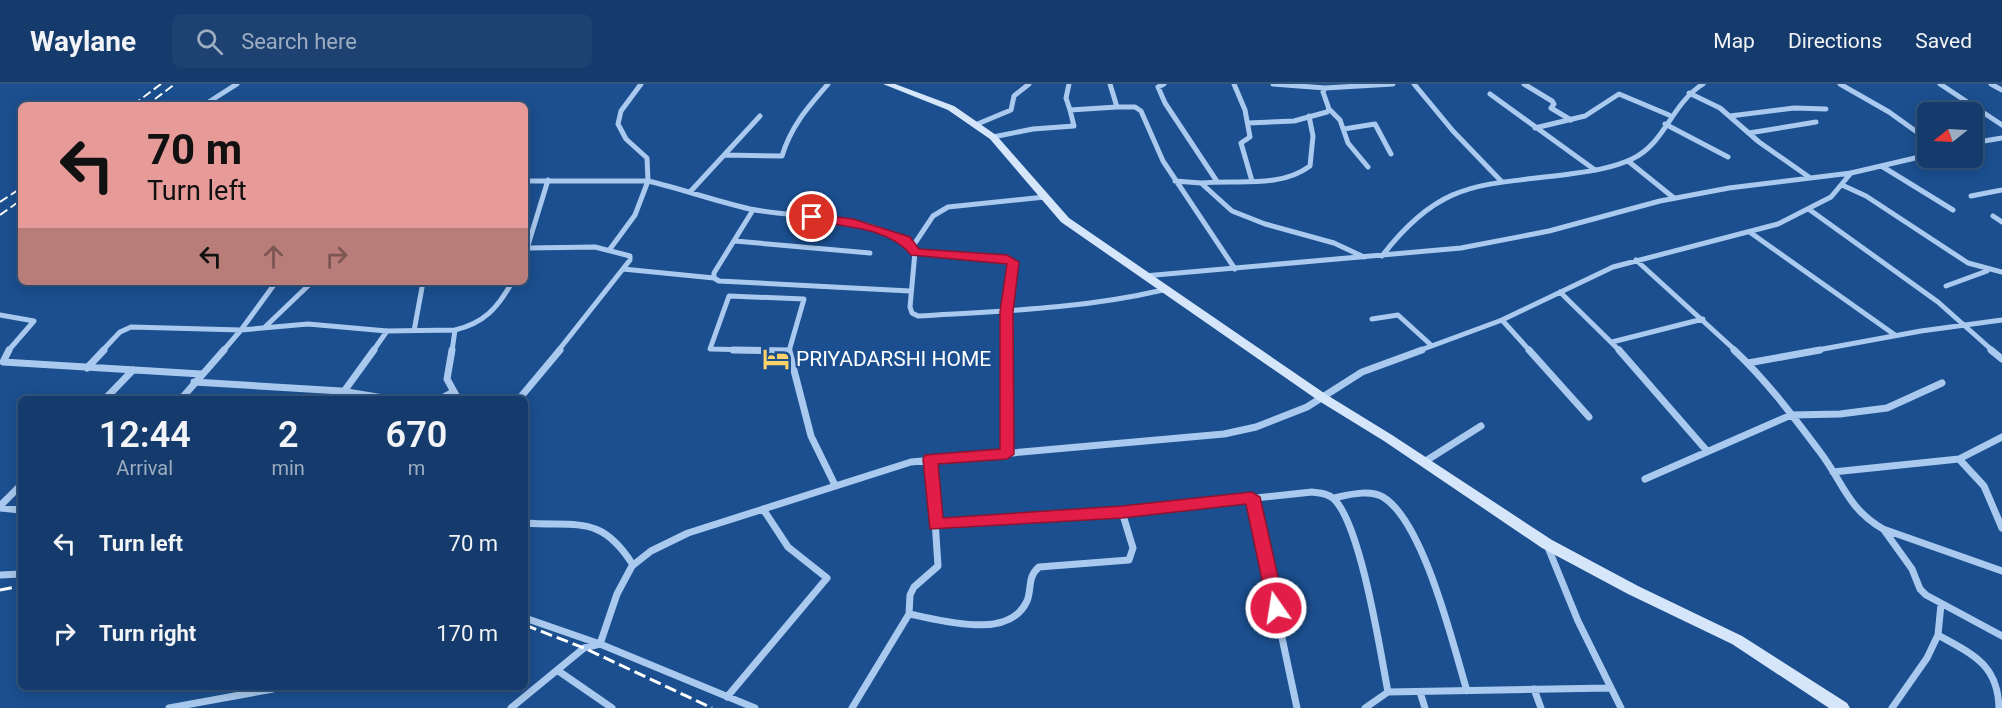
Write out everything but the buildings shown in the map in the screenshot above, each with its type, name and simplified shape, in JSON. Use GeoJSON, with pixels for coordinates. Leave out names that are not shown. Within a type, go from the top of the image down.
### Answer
{"type":"FeatureCollection","features":[{"type":"Feature","properties":{"kind":"main road"},"geometry":{"type":"LineString","coordinates":[[887,84],[951,108],[993,137],[1065,220],[1142,276],[1323,398],[1547,544],[1633,590],[1737,640],[1842,708]]}},
{"type":"Feature","properties":{"kind":"street"},"geometry":{"type":"LineString","coordinates":[[209,102],[237,84]]}},
{"type":"Feature","properties":{"kind":"street"},"geometry":{"type":"LineString","coordinates":[[610,249],[635,215],[648,181],[647,158],[621,134],[616,123],[619,111],[641,84]]}},
{"type":"Feature","properties":{"kind":"street"},"geometry":{"type":"LineString","coordinates":[[725,155],[782,156],[788,135],[795,123],[828,84]]}},
{"type":"Feature","properties":{"kind":"street"},"geometry":{"type":"LineString","coordinates":[[975,125],[1011,110],[1014,96],[1029,84]]}},
{"type":"Feature","properties":{"kind":"street"},"geometry":{"type":"LineString","coordinates":[[993,137],[1020,131],[1074,126],[1066,98],[1069,84]]}},
{"type":"Feature","properties":{"kind":"street"},"geometry":{"type":"LineString","coordinates":[[1110,84],[1117,107]]}},
{"type":"Feature","properties":{"kind":"street"},"geometry":{"type":"LineString","coordinates":[[1164,84],[1158,87],[1165,103],[1216,180]]}},
{"type":"Feature","properties":{"kind":"street"},"geometry":{"type":"LineString","coordinates":[[1234,84],[1248,123],[1250,137],[1240,143],[1252,182]]}},
{"type":"Feature","properties":{"kind":"street"},"geometry":{"type":"LineString","coordinates":[[1273,84],[1325,88],[1393,84]]}},
{"type":"Feature","properties":{"kind":"street"},"geometry":{"type":"LineString","coordinates":[[1414,84],[1453,131],[1502,182]]}},
{"type":"Feature","properties":{"kind":"street"},"geometry":{"type":"LineString","coordinates":[[1524,84],[1552,101],[1554,104],[1551,108],[1572,120]]}},
{"type":"Feature","properties":{"kind":"street"},"geometry":{"type":"LineString","coordinates":[[1381,256],[1410,222],[1426,208],[1447,196],[1502,182],[1596,170],[1628,161],[1649,150],[1670,115],[1689,93],[1703,84]]}},
{"type":"Feature","properties":{"kind":"street"},"geometry":{"type":"LineString","coordinates":[[1840,84],[1889,112],[1917,132]]}},
{"type":"Feature","properties":{"kind":"street"},"geometry":{"type":"LineString","coordinates":[[1940,84],[2002,125]]}},
{"type":"Feature","properties":{"kind":"street"},"geometry":{"type":"LineString","coordinates":[[1991,84],[2002,90]]}},
{"type":"Feature","properties":{"kind":"street"},"geometry":{"type":"LineString","coordinates":[[1325,88],[1323,92],[1329,109],[1336,115],[1344,129],[1348,143],[1368,167]]}},
{"type":"Feature","properties":{"kind":"street"},"geometry":{"type":"LineString","coordinates":[[1689,93],[1730,116],[1809,178]]}},
{"type":"Feature","properties":{"kind":"street"},"geometry":{"type":"LineString","coordinates":[[1490,94],[1596,170]]}},
{"type":"Feature","properties":{"kind":"street"},"geometry":{"type":"LineString","coordinates":[[1535,128],[1572,120],[1596,110],[1619,94],[1670,115]]}},
{"type":"Feature","properties":{"kind":"street"},"geometry":{"type":"LineString","coordinates":[[1070,110],[1139,108],[1175,181],[1235,269]]}},
{"type":"Feature","properties":{"kind":"street"},"geometry":{"type":"LineString","coordinates":[[1730,116],[1794,108],[1826,109]]}},
{"type":"Feature","properties":{"kind":"street"},"geometry":{"type":"LineString","coordinates":[[1248,123],[1294,121],[1329,109]]}},
{"type":"Feature","properties":{"kind":"street"},"geometry":{"type":"LineString","coordinates":[[690,192],[760,116]]}},
{"type":"Feature","properties":{"kind":"street"},"geometry":{"type":"LineString","coordinates":[[1175,181],[1252,182],[1294,176],[1305,172],[1310,166],[1310,151],[1315,136],[1309,116]]}},
{"type":"Feature","properties":{"kind":"street"},"geometry":{"type":"LineString","coordinates":[[1749,133],[1816,122]]}},
{"type":"Feature","properties":{"kind":"street"},"geometry":{"type":"LineString","coordinates":[[1344,129],[1375,124],[1391,154]]}},
{"type":"Feature","properties":{"kind":"street"},"geometry":{"type":"LineString","coordinates":[[1665,124],[1728,157]]}},
{"type":"Feature","properties":{"kind":"street"},"geometry":{"type":"LineString","coordinates":[[1983,141],[2002,138]]}},
{"type":"Feature","properties":{"kind":"street"},"geometry":{"type":"LineString","coordinates":[[1142,276],[1365,258],[1510,240],[1674,198],[1851,173],[1917,158]]}},
{"type":"Feature","properties":{"kind":"street"},"geometry":{"type":"LineString","coordinates":[[1628,161],[1674,198]]}},
{"type":"Feature","properties":{"kind":"street"},"geometry":{"type":"LineString","coordinates":[[1883,167],[1953,210]]}},
{"type":"Feature","properties":{"kind":"street"},"geometry":{"type":"LineString","coordinates":[[600,644],[621,586],[633,565],[656,548],[688,533],[836,485],[931,459],[1224,434],[1256,427],[1323,398],[1362,372],[1502,320],[1589,277],[1636,260],[1751,233],[1810,210],[1831,197],[1851,173]]}},
{"type":"Feature","properties":{"kind":"street"},"geometry":{"type":"LineString","coordinates":[[528,245],[548,180]]}},
{"type":"Feature","properties":{"kind":"street"},"geometry":{"type":"LineString","coordinates":[[528,181],[648,181],[753,210],[853,223],[906,240],[914,249],[1012,260],[1014,265],[1007,312],[1007,454]]}},
{"type":"Feature","properties":{"kind":"street"},"geometry":{"type":"LineString","coordinates":[[1201,183],[1221,204],[1233,211],[1282,231],[1343,245],[1365,258]]}},
{"type":"Feature","properties":{"kind":"street"},"geometry":{"type":"LineString","coordinates":[[1842,185],[1866,196],[1968,263],[2002,272]]}},
{"type":"Feature","properties":{"kind":"street"},"geometry":{"type":"LineString","coordinates":[[1971,196],[2002,190]]}},
{"type":"Feature","properties":{"kind":"street"},"geometry":{"type":"LineString","coordinates":[[1045,197],[948,207],[933,216],[914,249],[909,307],[912,313],[918,316],[1007,312],[1112,302],[1163,290]]}},
{"type":"Feature","properties":{"kind":"street"},"geometry":{"type":"LineString","coordinates":[[714,278],[714,273],[753,210]]}},
{"type":"Feature","properties":{"kind":"street"},"geometry":{"type":"LineString","coordinates":[[1810,210],[1964,324],[2002,359]]}},
{"type":"Feature","properties":{"kind":"street"},"geometry":{"type":"LineString","coordinates":[[1993,216],[2002,222]]}},
{"type":"Feature","properties":{"kind":"street"},"geometry":{"type":"LineString","coordinates":[[1751,233],[1895,335]]}},
{"type":"Feature","properties":{"kind":"street"},"geometry":{"type":"LineString","coordinates":[[735,241],[870,253]]}},
{"type":"Feature","properties":{"kind":"street"},"geometry":{"type":"LineString","coordinates":[[522,396],[591,313],[630,256],[610,249],[528,251]]}},
{"type":"Feature","properties":{"kind":"street"},"geometry":{"type":"LineString","coordinates":[[1636,260],[1703,319],[1748,363],[1791,415],[1833,472],[1845,495],[1871,522],[1883,530],[2002,571]]}},
{"type":"Feature","properties":{"kind":"street"},"geometry":{"type":"LineString","coordinates":[[623,269],[714,278],[719,281],[910,291]]}},
{"type":"Feature","properties":{"kind":"street"},"geometry":{"type":"LineString","coordinates":[[1946,286],[1988,270]]}},
{"type":"Feature","properties":{"kind":"street"},"geometry":{"type":"LineString","coordinates":[[183,396],[241,330],[274,285]]}},
{"type":"Feature","properties":{"kind":"street"},"geometry":{"type":"LineString","coordinates":[[264,327],[309,285]]}},
{"type":"Feature","properties":{"kind":"street"},"geometry":{"type":"LineString","coordinates":[[414,331],[422,285]]}},
{"type":"Feature","properties":{"kind":"street"},"geometry":{"type":"LineString","coordinates":[[87,368],[120,332],[131,327],[241,330],[308,324],[387,331],[454,330],[482,322],[495,309],[510,285]]}},
{"type":"Feature","properties":{"kind":"street"},"geometry":{"type":"LineString","coordinates":[[1560,292],[1612,342],[1707,451]]}},
{"type":"Feature","properties":{"kind":"street"},"geometry":{"type":"LineString","coordinates":[[789,351],[710,349],[729,296],[804,299],[789,351],[811,436],[836,485]]}},
{"type":"Feature","properties":{"kind":"street"},"geometry":{"type":"LineString","coordinates":[[0,315],[34,321],[5,354],[2,363],[201,374]]}},
{"type":"Feature","properties":{"kind":"street"},"geometry":{"type":"LineString","coordinates":[[1372,319],[1398,315],[1431,345]]}},
{"type":"Feature","properties":{"kind":"street"},"geometry":{"type":"LineString","coordinates":[[1612,342],[1703,319]]}},
{"type":"Feature","properties":{"kind":"street"},"geometry":{"type":"LineString","coordinates":[[1502,320],[1589,417]]}},
{"type":"Feature","properties":{"kind":"street"},"geometry":{"type":"LineString","coordinates":[[1748,363],[1895,335],[2002,320]]}},
{"type":"Feature","properties":{"kind":"street"},"geometry":{"type":"LineString","coordinates":[[454,330],[447,379],[456,396]]}},
{"type":"Feature","properties":{"kind":"street"},"geometry":{"type":"LineString","coordinates":[[345,390],[387,331]]}},
{"type":"Feature","properties":{"kind":"street"},"geometry":{"type":"LineString","coordinates":[[108,396],[133,370]]}},
{"type":"Feature","properties":{"kind":"street"},"geometry":{"type":"LineString","coordinates":[[194,382],[345,390],[374,396]]}},
{"type":"Feature","properties":{"kind":"street"},"geometry":{"type":"LineString","coordinates":[[1645,479],[1791,415],[1840,414],[1887,408],[1907,401],[1942,383]]}},
{"type":"Feature","properties":{"kind":"street"},"geometry":{"type":"LineString","coordinates":[[446,396],[453,392]]}},
{"type":"Feature","properties":{"kind":"street"},"geometry":{"type":"LineString","coordinates":[[1424,462],[1481,426]]}},
{"type":"Feature","properties":{"kind":"street"},"geometry":{"type":"LineString","coordinates":[[1833,472],[1881,469],[1959,459],[2002,437]]}},
{"type":"Feature","properties":{"kind":"street"},"geometry":{"type":"LineString","coordinates":[[852,708],[909,614],[910,595],[914,586],[938,566],[931,459]]}},
{"type":"Feature","properties":{"kind":"street"},"geometry":{"type":"LineString","coordinates":[[1959,459],[1984,486],[2002,528]]}},
{"type":"Feature","properties":{"kind":"street"},"geometry":{"type":"LineString","coordinates":[[0,507],[18,488]]}},
{"type":"Feature","properties":{"kind":"street"},"geometry":{"type":"LineString","coordinates":[[936,525],[1122,512],[1312,492],[1333,498],[1367,494],[1382,496],[1394,505],[1402,516],[1430,576],[1467,691]]}},
{"type":"Feature","properties":{"kind":"street"},"geometry":{"type":"LineString","coordinates":[[1252,497],[1297,708]]}},
{"type":"Feature","properties":{"kind":"street"},"geometry":{"type":"LineString","coordinates":[[1333,498],[1340,507],[1353,539],[1388,692]]}},
{"type":"Feature","properties":{"kind":"street"},"geometry":{"type":"LineString","coordinates":[[0,507],[18,510]]}},
{"type":"Feature","properties":{"kind":"street"},"geometry":{"type":"LineString","coordinates":[[727,697],[827,578],[823,572],[792,551],[778,536],[763,509]]}},
{"type":"Feature","properties":{"kind":"street"},"geometry":{"type":"LineString","coordinates":[[909,614],[974,625],[1004,622],[1017,614],[1026,602],[1031,576],[1039,567],[1129,560],[1132,548],[1122,512]]}},
{"type":"Feature","properties":{"kind":"street"},"geometry":{"type":"LineString","coordinates":[[528,523],[591,528],[609,534],[620,544],[633,565]]}},
{"type":"Feature","properties":{"kind":"street"},"geometry":{"type":"LineString","coordinates":[[1883,530],[1912,569],[1920,589],[1941,604],[2002,636]]}},
{"type":"Feature","properties":{"kind":"street"},"geometry":{"type":"LineString","coordinates":[[1547,544],[1554,567],[1621,708]]}},
{"type":"Feature","properties":{"kind":"street"},"geometry":{"type":"LineString","coordinates":[[0,575],[18,574]]}},
{"type":"Feature","properties":{"kind":"street"},"geometry":{"type":"LineString","coordinates":[[1892,708],[1927,658],[1938,635],[1941,604]]}},
{"type":"Feature","properties":{"kind":"street"},"geometry":{"type":"LineString","coordinates":[[528,619],[600,644],[755,708]]}},
{"type":"Feature","properties":{"kind":"street"},"geometry":{"type":"LineString","coordinates":[[1938,635],[1982,660],[1994,672],[2001,694],[1999,708]]}},
{"type":"Feature","properties":{"kind":"street"},"geometry":{"type":"LineString","coordinates":[[511,708],[584,648],[600,644]]}},
{"type":"Feature","properties":{"kind":"street"},"geometry":{"type":"LineString","coordinates":[[557,670],[612,708]]}},
{"type":"Feature","properties":{"kind":"street"},"geometry":{"type":"LineString","coordinates":[[1365,708],[1388,692],[1611,688]]}},
{"type":"Feature","properties":{"kind":"street"},"geometry":{"type":"LineString","coordinates":[[1534,689],[1541,708]]}},
{"type":"Feature","properties":{"kind":"street"},"geometry":{"type":"LineString","coordinates":[[169,708],[268,690]]}},
{"type":"Feature","properties":{"kind":"street"},"geometry":{"type":"LineString","coordinates":[[1420,692],[1425,708]]}},
{"type":"Feature","properties":{"kind":"railway"},"geometry":{"type":"LineString","coordinates":[[137,102],[161,84]]}},
{"type":"Feature","properties":{"kind":"railway"},"geometry":{"type":"LineString","coordinates":[[155,99],[175,84]]}},
{"type":"Feature","properties":{"kind":"railway"},"geometry":{"type":"LineString","coordinates":[[0,202],[18,190]]}},
{"type":"Feature","properties":{"kind":"railway"},"geometry":{"type":"LineString","coordinates":[[0,215],[18,202]]}},
{"type":"Feature","properties":{"kind":"railway"},"geometry":{"type":"LineString","coordinates":[[0,590],[18,587]]}},
{"type":"Feature","properties":{"kind":"railway"},"geometry":{"type":"LineString","coordinates":[[528,626],[584,648],[712,708]]}},
{"type":"Feature","properties":{"kind":"place","name":"PRIYADARSHI HOME"},"geometry":{"type":"Point","coordinates":[776,359]}},
{"type":"Feature","properties":{"kind":"route"},"geometry":{"type":"LineString","coordinates":[[812,217],[853,223],[906,240],[913,246],[915,252],[1007,259],[1013,262],[1007,312],[1007,454],[931,459],[936,525],[1122,512],[1252,497],[1276,608]]}}]}
